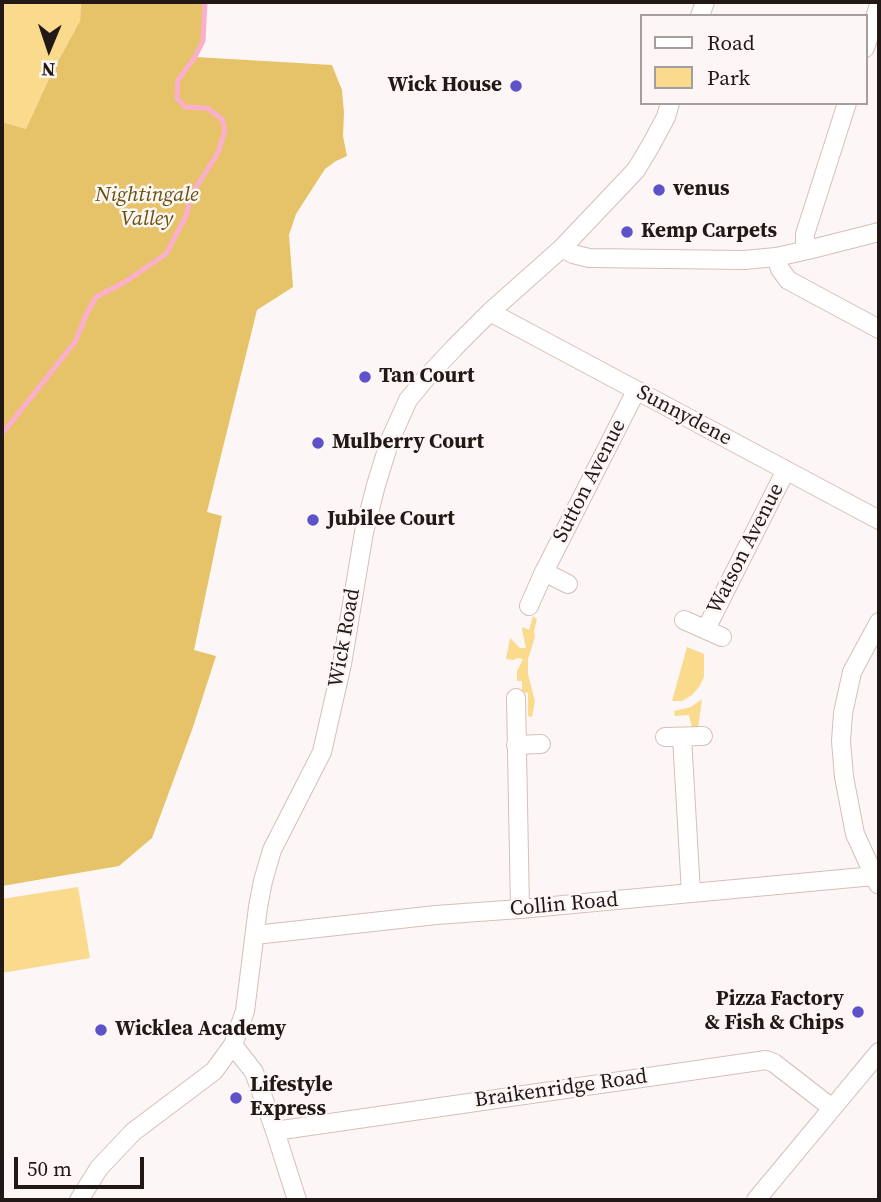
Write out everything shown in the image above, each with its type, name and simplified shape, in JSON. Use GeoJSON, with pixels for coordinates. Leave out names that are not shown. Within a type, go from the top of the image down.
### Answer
{"type":"FeatureCollection","features":[{"type":"Feature","properties":{"kind":"street"},"geometry":{"type":"LineString","coordinates":[[867,42],[879,5]]}},
{"type":"Feature","properties":{"kind":"street","name":"Wick Road"},"geometry":{"type":"LineString","coordinates":[[79,1200],[99,1168],[133,1132],[214,1071],[233,1045],[245,1011],[263,881],[272,850],[322,752],[342,664],[364,533],[390,440],[408,400],[490,312],[562,248],[636,170],[656,136],[669,105]]}},
{"type":"Feature","properties":{"kind":"street"},"geometry":{"type":"LineString","coordinates":[[808,250],[805,234],[846,105]]}},
{"type":"Feature","properties":{"kind":"street"},"geometry":{"type":"LineString","coordinates":[[562,248],[589,258],[744,260],[776,257],[879,232]]}},
{"type":"Feature","properties":{"kind":"street"},"geometry":{"type":"LineString","coordinates":[[776,257],[788,281],[879,329]]}},
{"type":"Feature","properties":{"kind":"street","name":"Sunnydene"},"geometry":{"type":"LineString","coordinates":[[490,312],[879,520]]}},
{"type":"Feature","properties":{"kind":"street","name":"Sutton Avenue"},"geometry":{"type":"LineString","coordinates":[[529,606],[636,391]]}},
{"type":"Feature","properties":{"kind":"street","name":"Watson Avenue"},"geometry":{"type":"LineString","coordinates":[[684,620],[714,633],[786,470]]}},
{"type":"Feature","properties":{"kind":"street"},"geometry":{"type":"LineString","coordinates":[[544,572],[568,584]]}},
{"type":"Feature","properties":{"kind":"street"},"geometry":{"type":"LineString","coordinates":[[876,881],[855,834],[844,777],[841,741],[843,712],[852,672],[879,622]]}},
{"type":"Feature","properties":{"kind":"street"},"geometry":{"type":"LineString","coordinates":[[516,698],[520,909]]}},
{"type":"Feature","properties":{"kind":"street"},"geometry":{"type":"LineString","coordinates":[[691,893],[674,737],[703,736]]}},
{"type":"Feature","properties":{"kind":"street"},"geometry":{"type":"LineString","coordinates":[[516,745],[541,744]]}},
{"type":"Feature","properties":{"kind":"street","name":"Collin Road"},"geometry":{"type":"LineString","coordinates":[[255,935],[436,915],[691,893],[876,881]]}},
{"type":"Feature","properties":{"kind":"street"},"geometry":{"type":"LineString","coordinates":[[233,1045],[254,1072],[297,1200]]}},
{"type":"Feature","properties":{"kind":"street"},"geometry":{"type":"LineString","coordinates":[[757,1200],[879,1052]]}},
{"type":"Feature","properties":{"kind":"street","name":"Braikenridge Road"},"geometry":{"type":"LineString","coordinates":[[275,1131],[766,1060],[774,1063],[832,1108]]}},
{"type":"Feature","properties":{"kind":"green space"},"geometry":{"type":"Polygon","coordinates":[[[2,2],[81,2],[80,21],[52,72],[26,129],[2,122],[2,2]]]}},
{"type":"Feature","properties":{"kind":"green space","name":"Nightingale Valley"},"geometry":{"type":"Polygon","coordinates":[[[81,2],[205,2],[203,41],[196,57],[332,65],[342,90],[343,136],[347,156],[325,169],[296,214],[289,235],[293,287],[257,310],[207,512],[222,516],[194,650],[216,656],[152,838],[119,866],[2,886],[2,122],[26,129],[52,72],[80,21],[81,2]]]}},
{"type":"Feature","properties":{"kind":"green space"},"geometry":{"type":"Polygon","coordinates":[[[533,616],[537,619],[535,637],[528,659],[528,674],[535,701],[532,717],[528,716],[528,693],[522,692],[522,681],[517,681],[517,671],[523,659],[506,659],[510,638],[520,648],[526,648],[522,630],[523,627],[529,630],[533,616]]]}},
{"type":"Feature","properties":{"kind":"green space"},"geometry":{"type":"Polygon","coordinates":[[[687,647],[704,654],[704,677],[692,695],[682,701],[672,701],[687,647]]]}},
{"type":"Feature","properties":{"kind":"green space"},"geometry":{"type":"Polygon","coordinates":[[[702,699],[698,728],[692,728],[689,715],[675,716],[674,711],[691,707],[702,699]]]}},
{"type":"Feature","properties":{"kind":"green space"},"geometry":{"type":"Polygon","coordinates":[[[78,887],[90,958],[2,973],[2,899],[78,887]]]}},
{"type":"Feature","properties":{"kind":"waterway"},"geometry":{"type":"LineString","coordinates":[[2,434],[75,342],[96,297],[125,282],[166,254],[186,216],[191,195],[218,153],[225,130],[222,119],[207,108],[185,107],[177,98],[178,80],[203,41],[205,2]]}},
{"type":"Feature","properties":{"kind":"place","name":"Wick House"},"geometry":{"type":"Point","coordinates":[516,86]}},
{"type":"Feature","properties":{"kind":"place","name":"venus"},"geometry":{"type":"Point","coordinates":[659,190]}},
{"type":"Feature","properties":{"kind":"place","name":"Kemp Carpets"},"geometry":{"type":"Point","coordinates":[627,232]}},
{"type":"Feature","properties":{"kind":"place","name":"Tan Court"},"geometry":{"type":"Point","coordinates":[365,377]}},
{"type":"Feature","properties":{"kind":"place","name":"Mulberry Court"},"geometry":{"type":"Point","coordinates":[318,443]}},
{"type":"Feature","properties":{"kind":"place","name":"Jubilee Court"},"geometry":{"type":"Point","coordinates":[313,520]}},
{"type":"Feature","properties":{"kind":"place","name":"Pizza Factory & Fish & Chips"},"geometry":{"type":"Point","coordinates":[858,1012]}},
{"type":"Feature","properties":{"kind":"place","name":"Wicklea Academy"},"geometry":{"type":"Point","coordinates":[101,1030]}},
{"type":"Feature","properties":{"kind":"place","name":"Lifestyle Express"},"geometry":{"type":"Point","coordinates":[236,1098]}}]}
